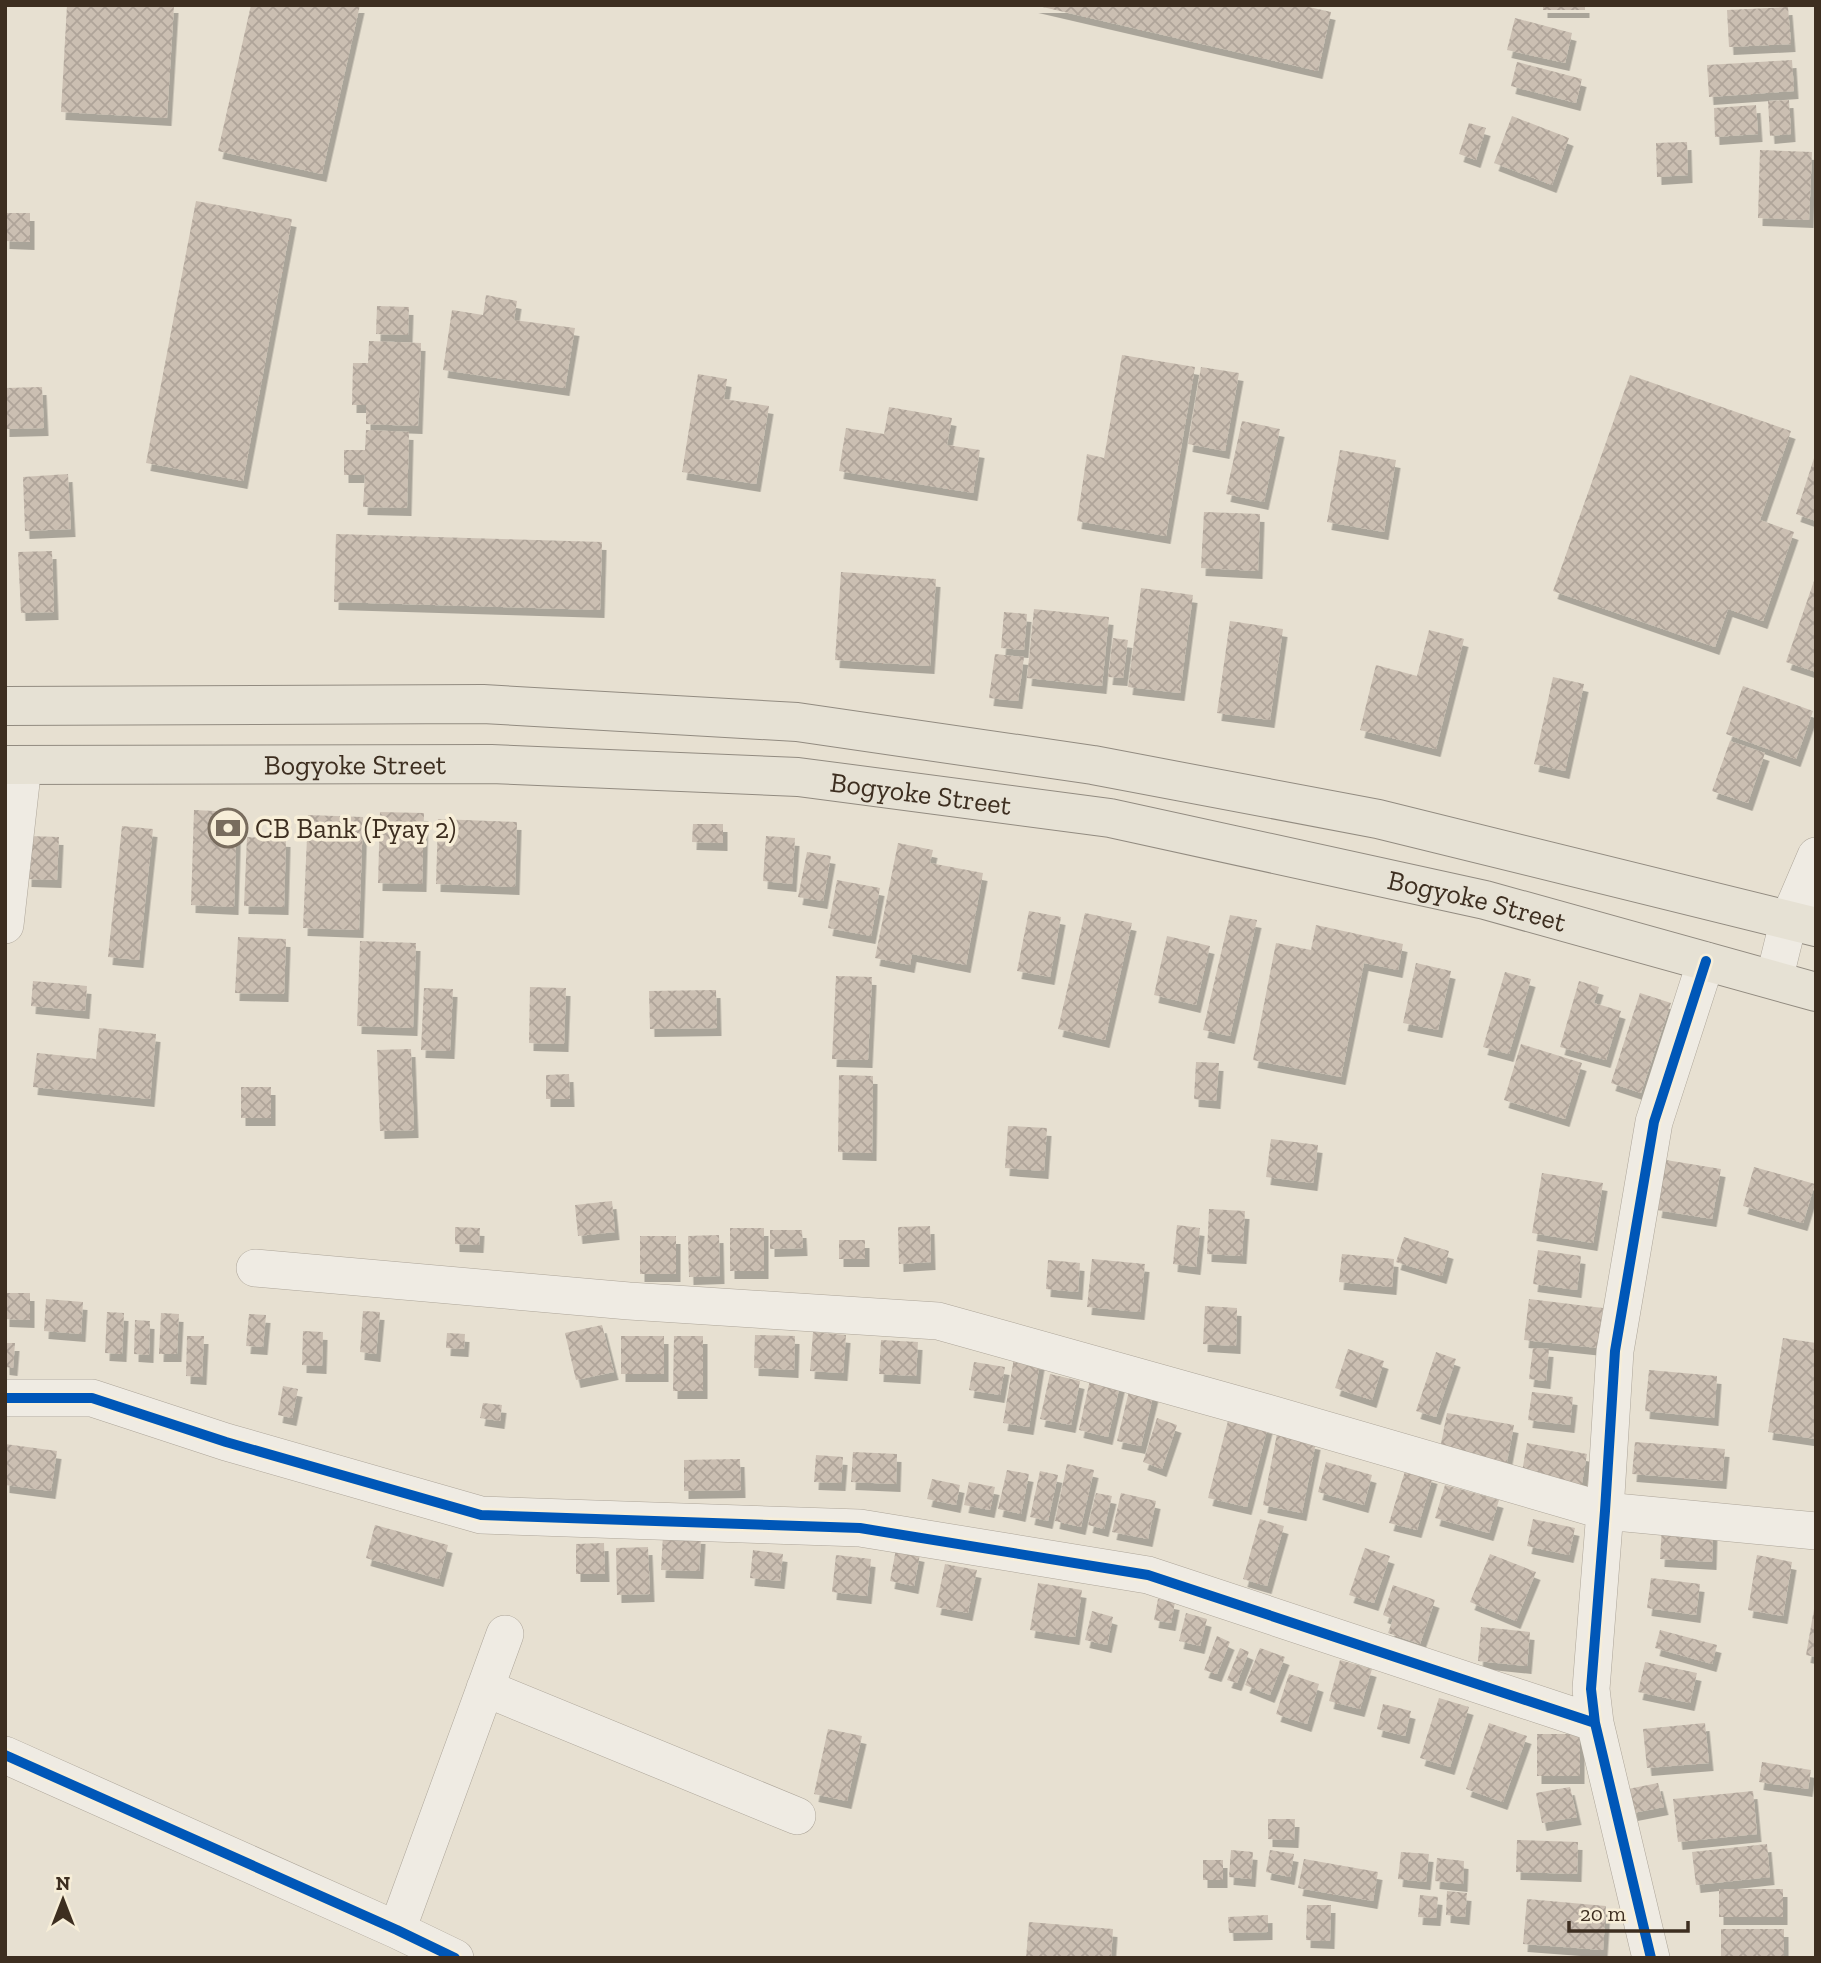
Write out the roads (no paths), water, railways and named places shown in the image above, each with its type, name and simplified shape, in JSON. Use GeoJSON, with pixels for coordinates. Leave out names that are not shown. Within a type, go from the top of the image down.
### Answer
{"type":"FeatureCollection","features":[{"type":"Feature","properties":{"kind":"main road","name":"Bogyoke Street"},"geometry":{"type":"LineString","coordinates":[[5,706],[482,704],[797,722],[1093,765],[1378,819],[1803,923]]}},
{"type":"Feature","properties":{"kind":"main road","name":"Bogyoke Street"},"geometry":{"type":"LineString","coordinates":[[14,765],[491,764],[799,777],[1110,818],[1485,900],[1816,992]]}},
{"type":"Feature","properties":{"kind":"street"},"geometry":{"type":"LineString","coordinates":[[5,925],[14,765]]}},
{"type":"Feature","properties":{"kind":"street"},"geometry":{"type":"LineString","coordinates":[[1774,980],[1803,923],[1816,856]]}},
{"type":"Feature","properties":{"kind":"street"},"geometry":{"type":"LineString","coordinates":[[1651,1958],[1595,1723],[1591,1689],[1615,1351],[1654,1122],[1706,961]]}},
{"type":"Feature","properties":{"kind":"street"},"geometry":{"type":"LineString","coordinates":[[256,1268],[629,1301],[938,1321],[1605,1511],[1816,1531]]}},
{"type":"Feature","properties":{"kind":"street"},"geometry":{"type":"LineString","coordinates":[[5,1398],[92,1398],[226,1442],[481,1515],[860,1528],[1148,1575],[1595,1723]]}},
{"type":"Feature","properties":{"kind":"street"},"geometry":{"type":"LineString","coordinates":[[397,1930],[505,1634]]}},
{"type":"Feature","properties":{"kind":"street"},"geometry":{"type":"LineString","coordinates":[[485,1688],[797,1816]]}},
{"type":"Feature","properties":{"kind":"street"},"geometry":{"type":"LineString","coordinates":[[5,1755],[455,1958]]}},
{"type":"Feature","properties":{"kind":"place","name":"CB Bank (Pyay 2)"},"geometry":{"type":"Point","coordinates":[228,828]}}]}
